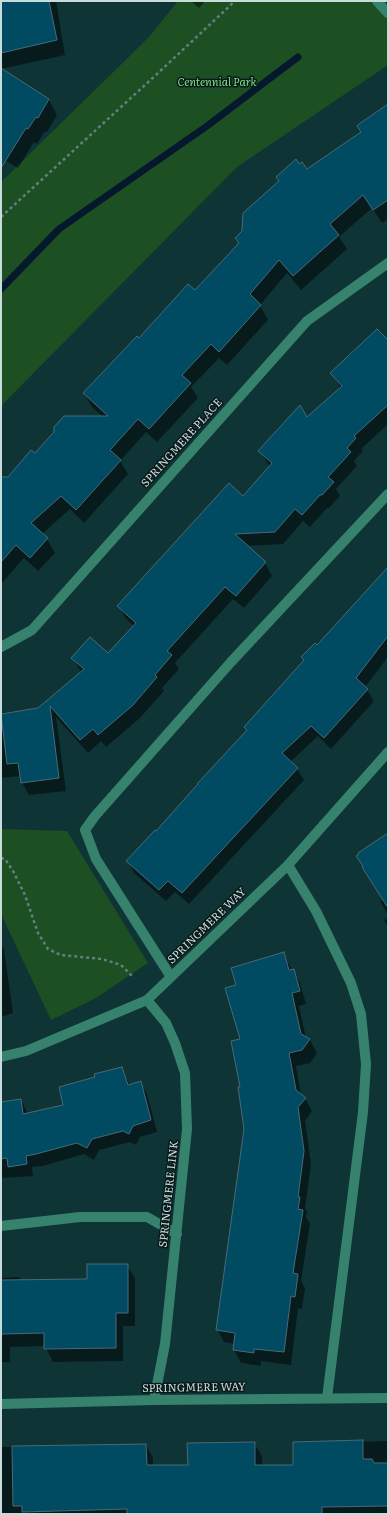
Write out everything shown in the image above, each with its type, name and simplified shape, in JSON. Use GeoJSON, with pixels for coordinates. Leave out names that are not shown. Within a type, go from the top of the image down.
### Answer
{"type":"FeatureCollection","features":[{"type":"Feature","properties":{"kind":"street"},"geometry":{"type":"LineString","coordinates":[[377,1],[388,13]]}},
{"type":"Feature","properties":{"kind":"street","name":"SPRINGMERE PLACE"},"geometry":{"type":"LineString","coordinates":[[1,647],[32,630],[307,320],[388,263]]}},
{"type":"Feature","properties":{"kind":"street"},"geometry":{"type":"LineString","coordinates":[[171,977],[96,859],[84,830],[231,662],[388,494]]}},
{"type":"Feature","properties":{"kind":"street","name":"SPRINGMERE WAY"},"geometry":{"type":"LineString","coordinates":[[1,1057],[26,1051],[147,1000],[288,865],[388,752]]}},
{"type":"Feature","properties":{"kind":"street"},"geometry":{"type":"LineString","coordinates":[[288,865],[316,911],[351,983],[361,1014],[366,1064],[363,1112],[327,1398]]}},
{"type":"Feature","properties":{"kind":"street","name":"SPRINGMERE LINK"},"geometry":{"type":"LineString","coordinates":[[147,1000],[166,1024],[175,1043],[185,1073],[187,1129],[165,1344],[154,1400]]}},
{"type":"Feature","properties":{"kind":"street"},"geometry":{"type":"LineString","coordinates":[[1,1226],[80,1217],[147,1217],[177,1234]]}},
{"type":"Feature","properties":{"kind":"street","name":"SPRINGMERE WAY"},"geometry":{"type":"LineString","coordinates":[[1,1404],[154,1400],[388,1398]]}},
{"type":"Feature","properties":{"kind":"path"},"geometry":{"type":"LineString","coordinates":[[1,217],[235,1]]}},
{"type":"Feature","properties":{"kind":"path"},"geometry":{"type":"LineString","coordinates":[[1,858],[5,858],[13,871],[24,895],[38,934],[48,949],[61,955],[102,959],[121,965],[134,978]]}},
{"type":"Feature","properties":{"kind":"green space","name":"Centennial Park"},"geometry":{"type":"Polygon","coordinates":[[[178,1],[377,1],[388,13],[388,65],[237,167],[1,406],[1,182],[149,37],[178,1]]]}},
{"type":"Feature","properties":{"kind":"green space"},"geometry":{"type":"Polygon","coordinates":[[[1,829],[67,831],[148,963],[96,998],[51,1020],[1,914],[1,829]]]}},
{"type":"Feature","properties":{"kind":"building"},"geometry":{"type":"Polygon","coordinates":[[[1,1],[49,1],[57,40],[1,53],[1,1]]]}},
{"type":"Feature","properties":{"kind":"building"},"geometry":{"type":"Polygon","coordinates":[[[1,68],[49,99],[38,118],[36,117],[28,129],[26,128],[1,168],[1,68]]]}},
{"type":"Feature","properties":{"kind":"building"},"geometry":{"type":"Polygon","coordinates":[[[388,104],[388,200],[373,210],[363,195],[330,224],[339,235],[293,276],[279,260],[250,294],[261,305],[219,352],[211,344],[182,375],[191,383],[149,429],[138,419],[110,450],[121,460],[76,510],[61,496],[31,523],[48,538],[30,558],[16,545],[1,562],[1,477],[8,477],[31,450],[35,453],[54,432],[54,427],[64,416],[108,416],[83,393],[137,336],[139,338],[188,284],[195,290],[239,243],[235,238],[242,231],[243,213],[279,181],[276,177],[296,159],[299,164],[302,162],[307,169],[361,132],[357,126],[388,104]]]}},
{"type":"Feature","properties":{"kind":"building"},"geometry":{"type":"Polygon","coordinates":[[[377,329],[388,340],[388,405],[354,436],[356,438],[347,448],[351,452],[328,477],[334,482],[302,515],[295,509],[275,532],[235,534],[266,562],[236,596],[225,587],[167,651],[172,655],[155,675],[157,677],[133,705],[98,735],[93,729],[80,740],[50,706],[59,778],[21,783],[18,763],[7,764],[1,714],[38,708],[84,669],[71,658],[90,637],[108,653],[136,623],[117,606],[229,483],[243,496],[272,463],[258,451],[300,405],[307,417],[342,386],[330,373],[377,329]]]}},
{"type":"Feature","properties":{"kind":"building"},"geometry":{"type":"Polygon","coordinates":[[[388,567],[388,636],[356,678],[368,689],[324,738],[311,726],[282,753],[298,768],[182,893],[168,881],[159,890],[126,861],[155,830],[156,831],[247,730],[244,727],[304,660],[301,657],[315,643],[317,645],[388,567]]]}},
{"type":"Feature","properties":{"kind":"building"},"geometry":{"type":"Polygon","coordinates":[[[388,833],[388,908],[356,856],[359,854],[358,853],[388,833]]]}},
{"type":"Feature","properties":{"kind":"building"},"geometry":{"type":"Polygon","coordinates":[[[284,952],[289,970],[294,969],[300,991],[292,993],[301,1034],[310,1039],[302,1050],[289,1053],[296,1090],[306,1098],[298,1107],[304,1151],[298,1197],[300,1197],[298,1209],[303,1210],[293,1273],[298,1274],[295,1297],[291,1296],[284,1352],[254,1349],[254,1353],[233,1350],[235,1333],[216,1330],[244,1129],[238,1087],[240,1087],[231,1041],[240,1039],[225,988],[236,985],[231,968],[284,952]]]}},
{"type":"Feature","properties":{"kind":"building"},"geometry":{"type":"Polygon","coordinates":[[[122,1067],[128,1085],[141,1081],[151,1120],[133,1126],[129,1134],[123,1131],[92,1139],[87,1148],[77,1143],[26,1156],[27,1164],[8,1167],[7,1158],[1,1159],[1,1102],[21,1099],[23,1114],[63,1105],[59,1087],[95,1077],[94,1074],[122,1067]]]}},
{"type":"Feature","properties":{"kind":"building"},"geometry":{"type":"Polygon","coordinates":[[[87,1264],[128,1264],[128,1313],[116,1313],[116,1348],[44,1349],[44,1333],[1,1334],[1,1280],[87,1279],[87,1264]]]}},
{"type":"Feature","properties":{"kind":"building"},"geometry":{"type":"Polygon","coordinates":[[[363,1440],[363,1459],[372,1459],[374,1463],[388,1463],[388,1506],[322,1507],[322,1514],[127,1514],[127,1509],[22,1512],[22,1506],[13,1506],[12,1446],[146,1444],[147,1465],[188,1465],[187,1443],[255,1442],[255,1465],[293,1465],[293,1442],[363,1440]]]}},
{"type":"Feature","properties":{"kind":"waterway"},"geometry":{"type":"LineString","coordinates":[[1,289],[59,229],[207,126],[298,57]]}}]}
